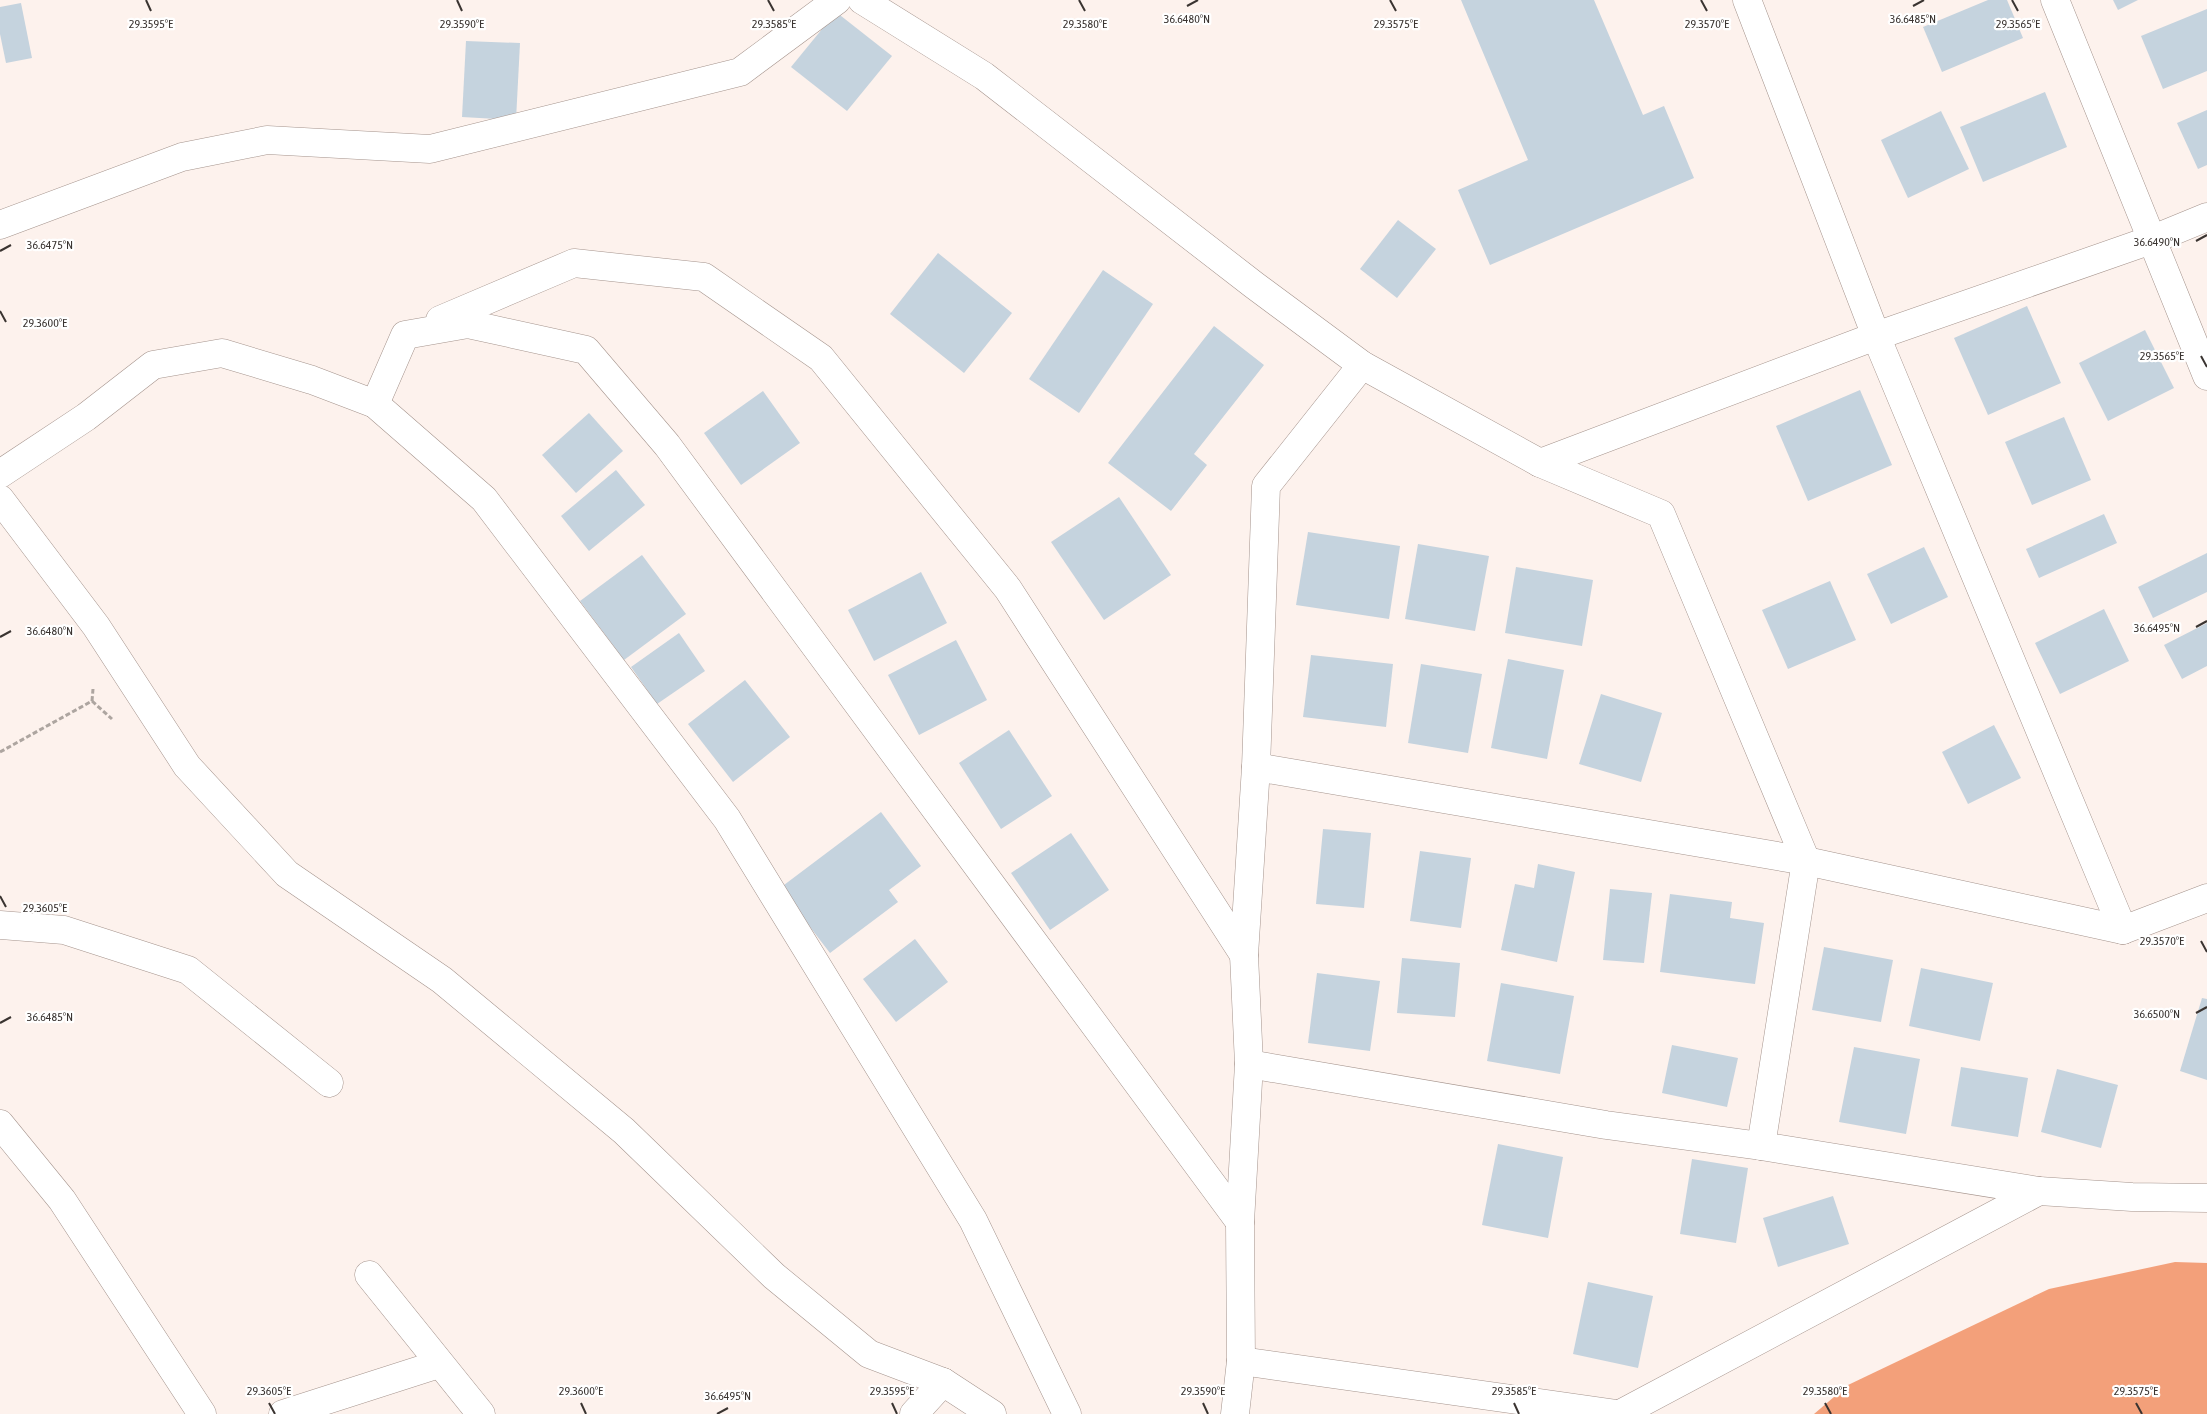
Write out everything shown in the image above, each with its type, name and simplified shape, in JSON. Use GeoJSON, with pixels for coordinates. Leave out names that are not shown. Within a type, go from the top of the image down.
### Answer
{"type":"FeatureCollection","features":[{"type":"Feature","properties":{"kind":"street"},"geometry":{"type":"LineString","coordinates":[[0,225],[192,155],[267,140],[430,149],[740,72],[837,0]]}},
{"type":"Feature","properties":{"kind":"street"},"geometry":{"type":"LineString","coordinates":[[862,0],[984,76],[1254,285],[1362,365],[1540,463],[1661,514],[1806,861],[1761,1146]]}},
{"type":"Feature","properties":{"kind":"street"},"geometry":{"type":"LineString","coordinates":[[1747,0],[1876,336],[2123,930]]}},
{"type":"Feature","properties":{"kind":"street"},"geometry":{"type":"LineString","coordinates":[[2055,0],[2207,376]]}},
{"type":"Feature","properties":{"kind":"street"},"geometry":{"type":"LineString","coordinates":[[1540,463],[1876,336],[2151,240],[2207,217]]}},
{"type":"Feature","properties":{"kind":"street"},"geometry":{"type":"LineString","coordinates":[[375,404],[405,335],[574,263],[704,278],[821,358],[1008,589],[1244,955]]}},
{"type":"Feature","properties":{"kind":"street"},"geometry":{"type":"LineString","coordinates":[[405,335],[468,324],[586,350],[667,444],[1240,1222]]}},
{"type":"Feature","properties":{"kind":"street"},"geometry":{"type":"LineString","coordinates":[[0,474],[86,417],[153,365],[222,353],[312,380],[375,404],[484,499],[727,819],[973,1220],[1067,1414]]}},
{"type":"Feature","properties":{"kind":"street"},"geometry":{"type":"LineString","coordinates":[[1235,1414],[1241,1361],[1240,1222],[1249,1064],[1244,955],[1256,767],[1266,486],[1362,365]]}},
{"type":"Feature","properties":{"kind":"street"},"geometry":{"type":"LineString","coordinates":[[0,499],[96,626],[187,766],[287,874],[442,980],[624,1131],[774,1276],[869,1354],[943,1382],[992,1414]]}},
{"type":"Feature","properties":{"kind":"street"},"geometry":{"type":"LineString","coordinates":[[1256,767],[1806,861],[2123,930],[2207,898]]}},
{"type":"Feature","properties":{"kind":"street"},"geometry":{"type":"LineString","coordinates":[[0,925],[64,930],[188,970],[329,1083]]}},
{"type":"Feature","properties":{"kind":"street"},"geometry":{"type":"LineString","coordinates":[[1249,1064],[1606,1125],[1761,1146],[2039,1191],[2132,1197],[2207,1198]]}},
{"type":"Feature","properties":{"kind":"street"},"geometry":{"type":"LineString","coordinates":[[0,1124],[62,1200],[202,1414]]}},
{"type":"Feature","properties":{"kind":"street"},"geometry":{"type":"LineString","coordinates":[[1241,1361],[1619,1414],[2039,1191]]}},
{"type":"Feature","properties":{"kind":"street"},"geometry":{"type":"LineString","coordinates":[[370,1275],[439,1364],[481,1414]]}},
{"type":"Feature","properties":{"kind":"street"},"geometry":{"type":"LineString","coordinates":[[283,1414],[439,1364]]}},
{"type":"Feature","properties":{"kind":"street"},"geometry":{"type":"LineString","coordinates":[[914,1414],[943,1382]]}},
{"type":"Feature","properties":{"kind":"path"},"geometry":{"type":"LineString","coordinates":[[0,752],[92,701]]}},
{"type":"Feature","properties":{"kind":"shaded area"},"geometry":{"type":"Polygon","coordinates":[[[2175,1262],[2207,1263],[2207,1414],[1814,1414],[1848,1385],[2049,1289],[2175,1262]]]}},
{"type":"Feature","properties":{"kind":"building"},"geometry":{"type":"Polygon","coordinates":[[[1461,0],[1594,0],[1643,115],[1664,106],[1694,178],[1490,265],[1458,190],[1528,160],[1461,0]]]}},
{"type":"Feature","properties":{"kind":"building"},"geometry":{"type":"Polygon","coordinates":[[[1988,0],[2007,0],[2023,38],[1942,72],[1923,27],[1988,0]]]}},
{"type":"Feature","properties":{"kind":"building"},"geometry":{"type":"Polygon","coordinates":[[[2113,0],[2138,0],[2118,10],[2113,0]]]}},
{"type":"Feature","properties":{"kind":"building"},"geometry":{"type":"Polygon","coordinates":[[[21,3],[32,58],[6,63],[0,34],[0,7],[21,3]]]}},
{"type":"Feature","properties":{"kind":"building"},"geometry":{"type":"Polygon","coordinates":[[[2207,9],[2207,71],[2163,89],[2141,36],[2207,9]]]}},
{"type":"Feature","properties":{"kind":"building"},"geometry":{"type":"Polygon","coordinates":[[[836,12],[892,56],[847,111],[791,67],[836,12]]]}},
{"type":"Feature","properties":{"kind":"building"},"geometry":{"type":"Polygon","coordinates":[[[466,41],[520,43],[516,120],[462,117],[466,41]]]}},
{"type":"Feature","properties":{"kind":"building"},"geometry":{"type":"Polygon","coordinates":[[[2045,92],[2067,147],[1983,182],[1960,127],[2045,92]]]}},
{"type":"Feature","properties":{"kind":"building"},"geometry":{"type":"Polygon","coordinates":[[[2207,110],[2207,165],[2198,169],[2177,123],[2207,110]]]}},
{"type":"Feature","properties":{"kind":"building"},"geometry":{"type":"Polygon","coordinates":[[[1941,111],[1969,169],[1908,198],[1881,140],[1941,111]]]}},
{"type":"Feature","properties":{"kind":"building"},"geometry":{"type":"Polygon","coordinates":[[[1398,220],[1436,249],[1397,298],[1360,269],[1398,220]]]}},
{"type":"Feature","properties":{"kind":"building"},"geometry":{"type":"Polygon","coordinates":[[[938,253],[1012,313],[964,373],[890,314],[938,253]]]}},
{"type":"Feature","properties":{"kind":"building"},"geometry":{"type":"Polygon","coordinates":[[[1103,270],[1153,304],[1079,413],[1029,379],[1103,270]]]}},
{"type":"Feature","properties":{"kind":"building"},"geometry":{"type":"Polygon","coordinates":[[[2027,306],[2061,383],[1988,415],[1954,338],[2027,306]]]}},
{"type":"Feature","properties":{"kind":"building"},"geometry":{"type":"Polygon","coordinates":[[[1214,326],[1264,365],[1194,454],[1207,465],[1171,511],[1108,463],[1214,326]]]}},
{"type":"Feature","properties":{"kind":"building"},"geometry":{"type":"Polygon","coordinates":[[[2145,330],[2174,388],[2108,421],[2079,363],[2145,330]]]}},
{"type":"Feature","properties":{"kind":"building"},"geometry":{"type":"Polygon","coordinates":[[[1860,390],[1892,465],[1808,501],[1776,426],[1860,390]]]}},
{"type":"Feature","properties":{"kind":"building"},"geometry":{"type":"Polygon","coordinates":[[[763,391],[800,443],[741,485],[704,433],[763,391]]]}},
{"type":"Feature","properties":{"kind":"building"},"geometry":{"type":"Polygon","coordinates":[[[589,413],[623,451],[576,493],[542,455],[589,413]]]}},
{"type":"Feature","properties":{"kind":"building"},"geometry":{"type":"Polygon","coordinates":[[[2064,417],[2091,480],[2032,505],[2005,442],[2064,417]]]}},
{"type":"Feature","properties":{"kind":"building"},"geometry":{"type":"Polygon","coordinates":[[[616,470],[645,505],[589,551],[561,516],[616,470]]]}},
{"type":"Feature","properties":{"kind":"building"},"geometry":{"type":"Polygon","coordinates":[[[1119,497],[1171,575],[1104,620],[1051,542],[1119,497]]]}},
{"type":"Feature","properties":{"kind":"building"},"geometry":{"type":"Polygon","coordinates":[[[2104,514],[2117,543],[2039,578],[2026,549],[2104,514]]]}},
{"type":"Feature","properties":{"kind":"building"},"geometry":{"type":"Polygon","coordinates":[[[1308,532],[1400,546],[1389,619],[1296,605],[1308,532]]]}},
{"type":"Feature","properties":{"kind":"building"},"geometry":{"type":"Polygon","coordinates":[[[1418,544],[1489,556],[1475,631],[1405,619],[1418,544]]]}},
{"type":"Feature","properties":{"kind":"building"},"geometry":{"type":"Polygon","coordinates":[[[1924,547],[1948,597],[1891,624],[1867,574],[1924,547]]]}},
{"type":"Feature","properties":{"kind":"building"},"geometry":{"type":"Polygon","coordinates":[[[2207,553],[2207,592],[2153,618],[2138,587],[2207,553]]]}},
{"type":"Feature","properties":{"kind":"building"},"geometry":{"type":"Polygon","coordinates":[[[642,555],[686,614],[624,660],[580,601],[642,555]]]}},
{"type":"Feature","properties":{"kind":"building"},"geometry":{"type":"Polygon","coordinates":[[[1516,567],[1593,580],[1582,646],[1505,633],[1516,567]]]}},
{"type":"Feature","properties":{"kind":"building"},"geometry":{"type":"Polygon","coordinates":[[[921,572],[947,623],[874,661],[848,610],[921,572]]]}},
{"type":"Feature","properties":{"kind":"building"},"geometry":{"type":"Polygon","coordinates":[[[1830,581],[1856,640],[1788,669],[1762,610],[1830,581]]]}},
{"type":"Feature","properties":{"kind":"building"},"geometry":{"type":"Polygon","coordinates":[[[2104,609],[2129,661],[2060,694],[2035,643],[2104,609]]]}},
{"type":"Feature","properties":{"kind":"building"},"geometry":{"type":"Polygon","coordinates":[[[2207,623],[2207,666],[2182,679],[2164,645],[2207,623]]]}},
{"type":"Feature","properties":{"kind":"building"},"geometry":{"type":"Polygon","coordinates":[[[679,633],[705,671],[657,704],[631,667],[679,633]]]}},
{"type":"Feature","properties":{"kind":"building"},"geometry":{"type":"Polygon","coordinates":[[[956,640],[987,700],[919,735],[888,675],[956,640]]]}},
{"type":"Feature","properties":{"kind":"building"},"geometry":{"type":"Polygon","coordinates":[[[1311,655],[1393,664],[1386,727],[1303,717],[1311,655]]]}},
{"type":"Feature","properties":{"kind":"building"},"geometry":{"type":"Polygon","coordinates":[[[1508,659],[1564,670],[1547,759],[1491,748],[1508,659]]]}},
{"type":"Feature","properties":{"kind":"building"},"geometry":{"type":"Polygon","coordinates":[[[1421,664],[1482,674],[1468,753],[1408,743],[1421,664]]]}},
{"type":"Feature","properties":{"kind":"building"},"geometry":{"type":"Polygon","coordinates":[[[745,680],[790,737],[733,782],[688,724],[745,680]]]}},
{"type":"Feature","properties":{"kind":"building"},"geometry":{"type":"Polygon","coordinates":[[[1601,694],[1662,713],[1641,782],[1579,764],[1601,694]]]}},
{"type":"Feature","properties":{"kind":"building"},"geometry":{"type":"Polygon","coordinates":[[[1994,725],[2021,778],[1968,804],[1942,752],[1994,725]]]}},
{"type":"Feature","properties":{"kind":"building"},"geometry":{"type":"Polygon","coordinates":[[[1009,730],[1052,796],[1001,829],[959,763],[1009,730]]]}},
{"type":"Feature","properties":{"kind":"building"},"geometry":{"type":"Polygon","coordinates":[[[881,812],[921,866],[889,890],[898,902],[830,953],[780,888],[881,812]]]}},
{"type":"Feature","properties":{"kind":"building"},"geometry":{"type":"Polygon","coordinates":[[[1323,829],[1371,833],[1364,908],[1316,904],[1323,829]]]}},
{"type":"Feature","properties":{"kind":"building"},"geometry":{"type":"Polygon","coordinates":[[[1071,833],[1109,890],[1050,930],[1011,873],[1071,833]]]}},
{"type":"Feature","properties":{"kind":"building"},"geometry":{"type":"Polygon","coordinates":[[[1420,851],[1471,858],[1461,928],[1410,921],[1420,851]]]}},
{"type":"Feature","properties":{"kind":"building"},"geometry":{"type":"Polygon","coordinates":[[[1538,864],[1575,872],[1557,962],[1501,950],[1515,884],[1534,888],[1538,864]]]}},
{"type":"Feature","properties":{"kind":"building"},"geometry":{"type":"Polygon","coordinates":[[[1610,889],[1652,893],[1644,963],[1603,960],[1610,889]]]}},
{"type":"Feature","properties":{"kind":"building"},"geometry":{"type":"Polygon","coordinates":[[[1670,894],[1732,902],[1730,918],[1764,923],[1755,984],[1660,972],[1670,894]]]}},
{"type":"Feature","properties":{"kind":"building"},"geometry":{"type":"Polygon","coordinates":[[[915,939],[948,982],[896,1022],[863,979],[915,939]]]}},
{"type":"Feature","properties":{"kind":"building"},"geometry":{"type":"Polygon","coordinates":[[[1824,947],[1893,960],[1881,1022],[1812,1010],[1824,947]]]}},
{"type":"Feature","properties":{"kind":"building"},"geometry":{"type":"Polygon","coordinates":[[[1402,958],[1460,963],[1455,1017],[1397,1013],[1402,958]]]}},
{"type":"Feature","properties":{"kind":"building"},"geometry":{"type":"Polygon","coordinates":[[[1921,968],[1993,983],[1980,1041],[1909,1026],[1921,968]]]}},
{"type":"Feature","properties":{"kind":"building"},"geometry":{"type":"Polygon","coordinates":[[[1317,973],[1380,981],[1370,1051],[1308,1043],[1317,973]]]}},
{"type":"Feature","properties":{"kind":"building"},"geometry":{"type":"Polygon","coordinates":[[[1501,983],[1574,996],[1560,1074],[1487,1061],[1501,983]]]}},
{"type":"Feature","properties":{"kind":"building"},"geometry":{"type":"Polygon","coordinates":[[[2202,998],[2207,999],[2207,1080],[2180,1071],[2202,998]]]}},
{"type":"Feature","properties":{"kind":"building"},"geometry":{"type":"Polygon","coordinates":[[[1672,1045],[1738,1058],[1727,1107],[1662,1093],[1672,1045]]]}},
{"type":"Feature","properties":{"kind":"building"},"geometry":{"type":"Polygon","coordinates":[[[1854,1047],[1920,1059],[1906,1134],[1839,1122],[1854,1047]]]}},
{"type":"Feature","properties":{"kind":"building"},"geometry":{"type":"Polygon","coordinates":[[[1961,1067],[2028,1078],[2018,1137],[1951,1126],[1961,1067]]]}},
{"type":"Feature","properties":{"kind":"building"},"geometry":{"type":"Polygon","coordinates":[[[2057,1069],[2118,1085],[2101,1148],[2041,1132],[2057,1069]]]}},
{"type":"Feature","properties":{"kind":"building"},"geometry":{"type":"Polygon","coordinates":[[[1498,1144],[1563,1157],[1548,1238],[1482,1225],[1498,1144]]]}},
{"type":"Feature","properties":{"kind":"building"},"geometry":{"type":"Polygon","coordinates":[[[1692,1159],[1748,1168],[1736,1243],[1680,1234],[1692,1159]]]}},
{"type":"Feature","properties":{"kind":"building"},"geometry":{"type":"Polygon","coordinates":[[[1833,1196],[1849,1244],[1778,1267],[1763,1218],[1833,1196]]]}},
{"type":"Feature","properties":{"kind":"building"},"geometry":{"type":"Polygon","coordinates":[[[1588,1282],[1653,1296],[1638,1368],[1573,1354],[1588,1282]]]}}]}
